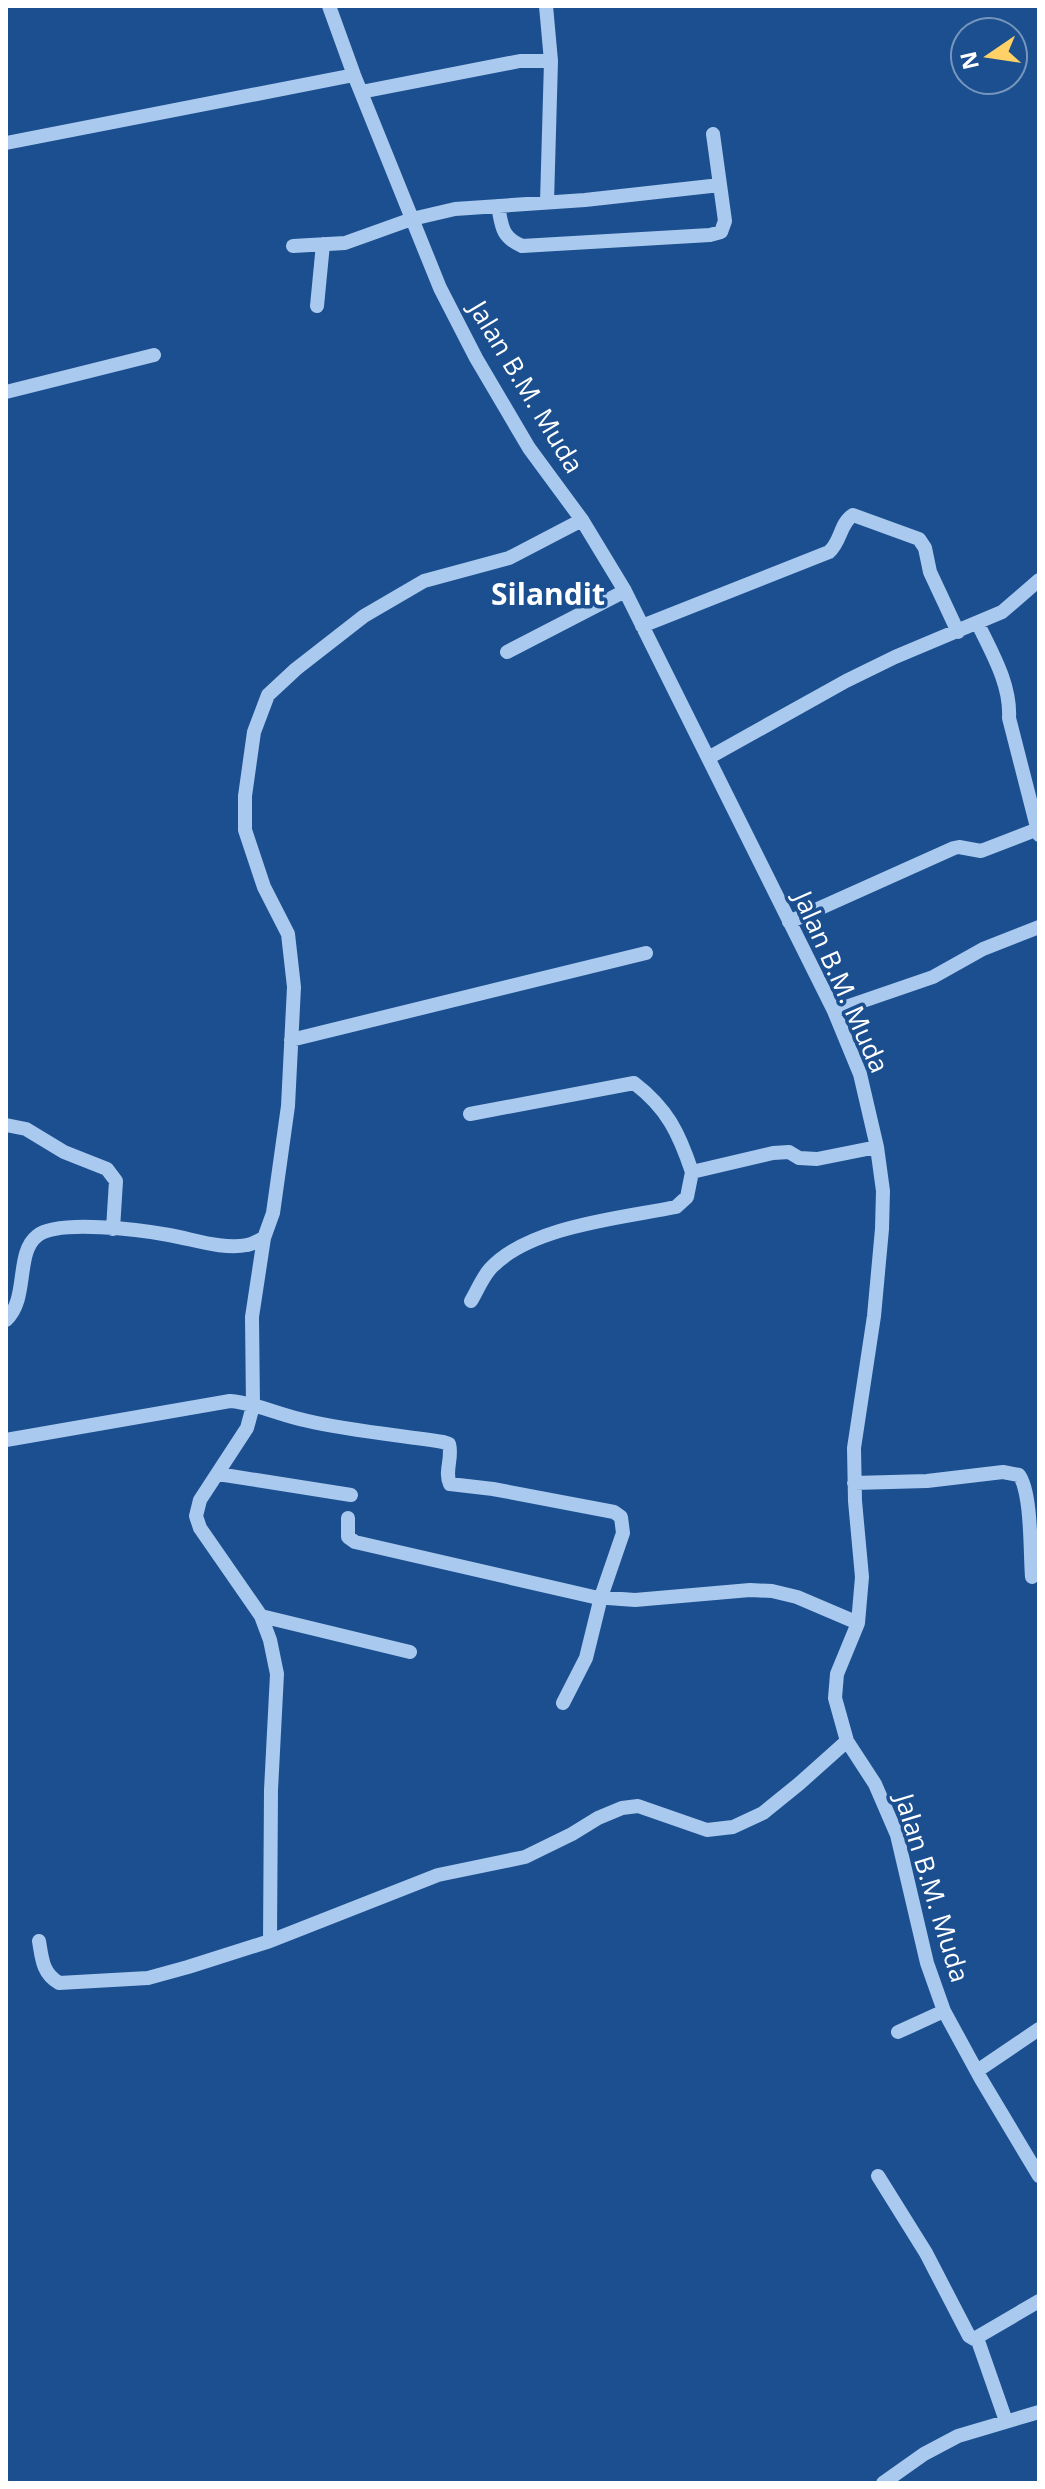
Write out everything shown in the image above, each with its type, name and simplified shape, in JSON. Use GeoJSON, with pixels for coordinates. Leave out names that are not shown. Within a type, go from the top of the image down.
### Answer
{"type":"FeatureCollection","features":[{"type":"Feature","properties":{"kind":"street","name":"Jalan B.M. Muda"},"geometry":{"type":"LineString","coordinates":[[329,6],[440,288],[476,358],[529,448],[582,520],[625,591],[834,1011],[860,1074],[877,1147],[883,1191],[882,1229],[874,1316],[854,1448],[862,1577],[858,1623],[837,1674],[835,1698],[847,1741],[875,1784],[897,1835],[927,1963],[944,2011],[1039,2176]]}},
{"type":"Feature","properties":{"kind":"street"},"geometry":{"type":"LineString","coordinates":[[546,6],[551,61],[547,202]]}},
{"type":"Feature","properties":{"kind":"street"},"geometry":{"type":"LineString","coordinates":[[361,92],[520,61],[551,61]]}},
{"type":"Feature","properties":{"kind":"street"},"geometry":{"type":"LineString","coordinates":[[6,143],[354,75]]}},
{"type":"Feature","properties":{"kind":"street"},"geometry":{"type":"LineString","coordinates":[[498,206],[503,231],[510,241],[522,246],[721,232],[725,221],[713,134]]}},
{"type":"Feature","properties":{"kind":"street"},"geometry":{"type":"LineString","coordinates":[[293,246],[351,242],[412,219],[455,209],[720,185]]}},
{"type":"Feature","properties":{"kind":"street"},"geometry":{"type":"LineString","coordinates":[[317,306],[323,244]]}},
{"type":"Feature","properties":{"kind":"street"},"geometry":{"type":"LineString","coordinates":[[6,392],[154,355]]}},
{"type":"Feature","properties":{"kind":"street"},"geometry":{"type":"LineString","coordinates":[[642,626],[822,556],[835,547],[847,519],[853,515],[922,542],[929,570],[958,632]]}},
{"type":"Feature","properties":{"kind":"street"},"geometry":{"type":"LineString","coordinates":[[270,1941],[271,1790],[277,1674],[261,1616],[200,1528],[196,1516],[200,1500],[247,1428],[253,1406],[252,1317],[264,1238],[273,1213],[288,1106],[294,987],[288,934],[264,887],[245,830],[245,796],[254,732],[268,695],[364,616],[424,581],[509,558],[582,520]]}},
{"type":"Feature","properties":{"kind":"street"},"geometry":{"type":"LineString","coordinates":[[708,758],[846,681],[1002,612],[1039,580]]}},
{"type":"Feature","properties":{"kind":"street"},"geometry":{"type":"LineString","coordinates":[[507,652],[625,591]]}},
{"type":"Feature","properties":{"kind":"street"},"geometry":{"type":"LineString","coordinates":[[789,922],[959,847],[981,851],[1038,832],[1034,794],[1009,718],[1010,701],[978,624]]}},
{"type":"Feature","properties":{"kind":"street"},"geometry":{"type":"LineString","coordinates":[[834,1011],[933,977],[983,949],[1039,927]]}},
{"type":"Feature","properties":{"kind":"street"},"geometry":{"type":"LineString","coordinates":[[291,1040],[646,953]]}},
{"type":"Feature","properties":{"kind":"street"},"geometry":{"type":"LineString","coordinates":[[470,1114],[634,1083],[653,1097],[671,1120],[692,1172],[687,1197],[676,1207],[537,1237],[488,1270],[471,1301]]}},
{"type":"Feature","properties":{"kind":"street"},"geometry":{"type":"LineString","coordinates":[[6,1125],[26,1129],[64,1152],[113,1174],[116,1181],[113,1229]]}},
{"type":"Feature","properties":{"kind":"street"},"geometry":{"type":"LineString","coordinates":[[692,1172],[773,1153],[789,1152],[799,1158],[817,1159],[877,1147]]}},
{"type":"Feature","properties":{"kind":"street"},"geometry":{"type":"LineString","coordinates":[[6,1320],[12,1315],[19,1298],[28,1248],[39,1234],[48,1230],[73,1227],[157,1232],[224,1245],[248,1245],[264,1238]]}},
{"type":"Feature","properties":{"kind":"street"},"geometry":{"type":"LineString","coordinates":[[6,1440],[230,1401],[325,1425],[443,1442],[449,1444],[451,1452],[447,1478],[450,1484],[614,1512],[621,1517],[623,1533],[601,1597],[586,1658],[563,1703]]}},
{"type":"Feature","properties":{"kind":"street"},"geometry":{"type":"LineString","coordinates":[[854,1483],[927,1481],[1003,1472],[1019,1475],[1027,1497],[1032,1577]]}},
{"type":"Feature","properties":{"kind":"street"},"geometry":{"type":"LineString","coordinates":[[218,1474],[351,1495]]}},
{"type":"Feature","properties":{"kind":"street"},"geometry":{"type":"LineString","coordinates":[[348,1518],[348,1537],[355,1542],[601,1597],[635,1600],[750,1590],[772,1591],[797,1597],[858,1623]]}},
{"type":"Feature","properties":{"kind":"street"},"geometry":{"type":"LineString","coordinates":[[261,1616],[410,1652]]}},
{"type":"Feature","properties":{"kind":"street"},"geometry":{"type":"LineString","coordinates":[[39,1941],[44,1968],[49,1977],[59,1983],[148,1978],[270,1941],[438,1875],[525,1857],[622,1808],[638,1806],[707,1830],[733,1827],[763,1813],[847,1741]]}},
{"type":"Feature","properties":{"kind":"street"},"geometry":{"type":"LineString","coordinates":[[898,2032],[944,2011]]}},
{"type":"Feature","properties":{"kind":"street"},"geometry":{"type":"LineString","coordinates":[[977,2071],[1039,2029]]}},
{"type":"Feature","properties":{"kind":"street"},"geometry":{"type":"LineString","coordinates":[[878,2176],[926,2253],[966,2332],[972,2338],[977,2338],[1039,2301]]}},
{"type":"Feature","properties":{"kind":"street"},"geometry":{"type":"LineString","coordinates":[[977,2338],[1006,2421]]}},
{"type":"Feature","properties":{"kind":"street"},"geometry":{"type":"LineString","coordinates":[[883,2483],[924,2454],[958,2436],[1039,2412]]}},
{"type":"Feature","properties":{"kind":"district","name":"Silandit"},"geometry":{"type":"Point","coordinates":[548,595]}}]}
